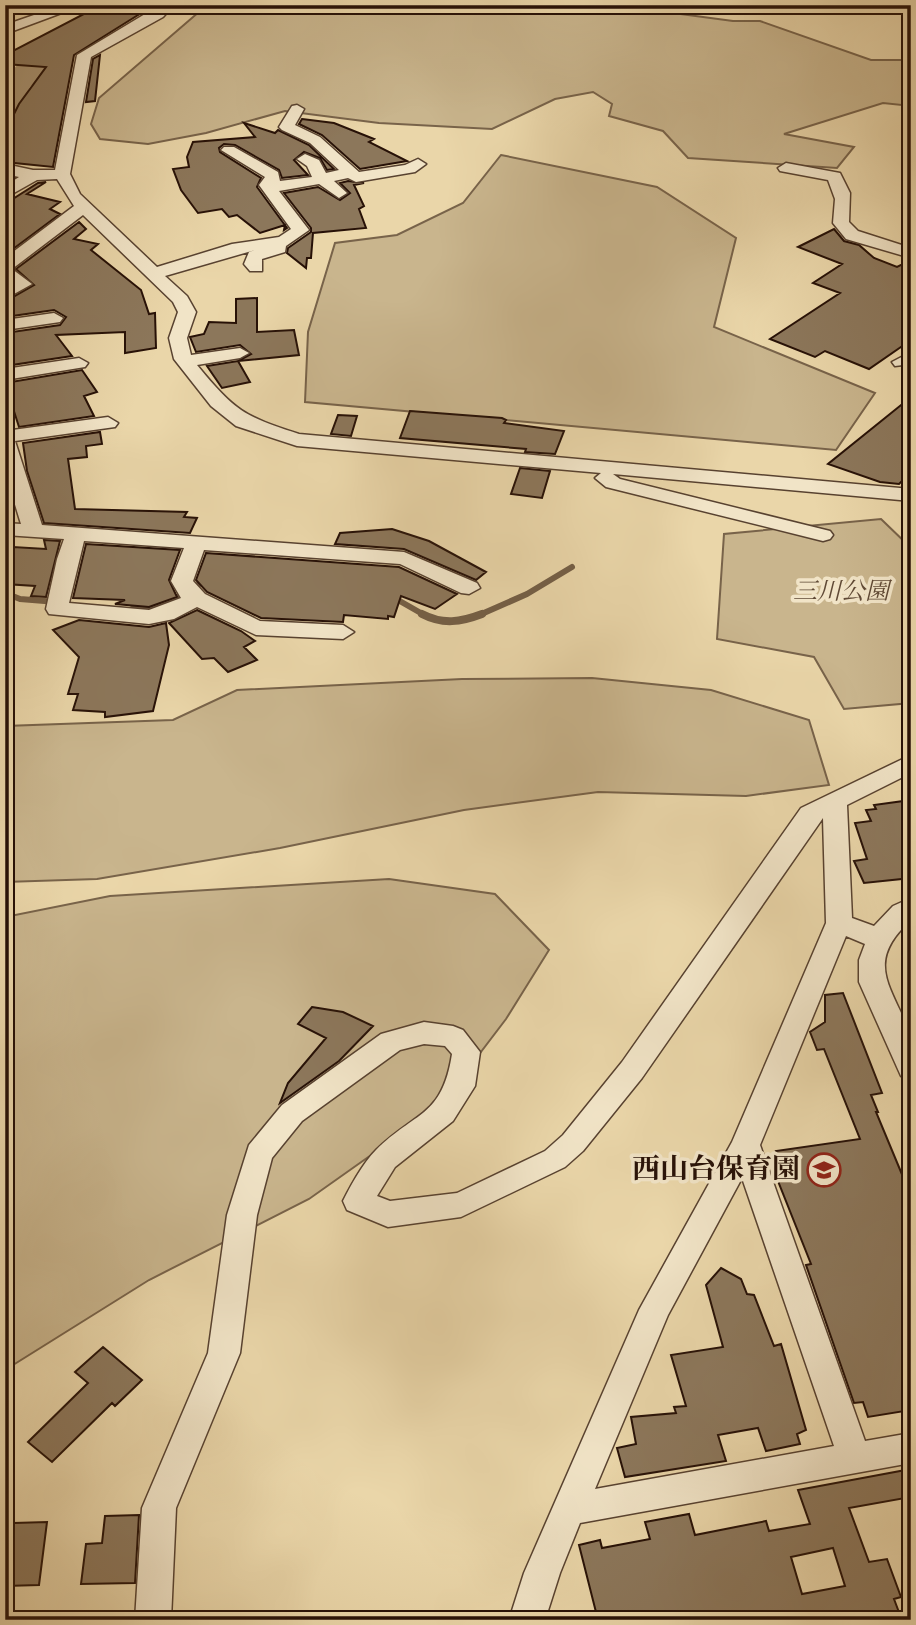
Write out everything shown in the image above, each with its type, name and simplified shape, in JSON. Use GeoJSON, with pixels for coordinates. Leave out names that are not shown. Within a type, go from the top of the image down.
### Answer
{"type":"FeatureCollection","features":[{"type":"Feature","properties":{"kind":"street"},"geometry":{"type":"LineString","coordinates":[[5,30],[78,5]]}},
{"type":"Feature","properties":{"kind":"street"},"geometry":{"type":"LineString","coordinates":[[168,5],[158,14],[84,55],[62,174],[73,196],[156,273],[181,300],[187,312],[178,338],[185,361],[218,402],[243,422],[297,440],[911,495]]}},
{"type":"Feature","properties":{"kind":"street"},"geometry":{"type":"LineString","coordinates":[[901,5],[911,18]]}},
{"type":"Feature","properties":{"kind":"street"},"geometry":{"type":"LineString","coordinates":[[5,46],[50,27]]}},
{"type":"Feature","properties":{"kind":"street"},"geometry":{"type":"LineString","coordinates":[[297,109],[287,127],[316,140],[356,177],[409,169],[418,164]]}},
{"type":"Feature","properties":{"kind":"street"},"geometry":{"type":"LineString","coordinates":[[229,150],[267,171],[273,180],[267,185]]}},
{"type":"Feature","properties":{"kind":"street"},"geometry":{"type":"LineString","coordinates":[[305,159],[314,163],[320,177],[339,193]]}},
{"type":"Feature","properties":{"kind":"street"},"geometry":{"type":"LineString","coordinates":[[5,169],[33,175],[62,174]]}},
{"type":"Feature","properties":{"kind":"street"},"geometry":{"type":"LineString","coordinates":[[786,169],[834,176],[842,189],[845,205],[841,223],[852,235],[911,253]]}},
{"type":"Feature","properties":{"kind":"street"},"geometry":{"type":"LineString","coordinates":[[267,185],[291,187],[320,177],[352,173]]}},
{"type":"Feature","properties":{"kind":"street"},"geometry":{"type":"LineString","coordinates":[[5,192],[33,175]]}},
{"type":"Feature","properties":{"kind":"street"},"geometry":{"type":"LineString","coordinates":[[256,267],[252,264],[255,256],[305,239],[307,234],[282,209],[267,185]]}},
{"type":"Feature","properties":{"kind":"street"},"geometry":{"type":"LineString","coordinates":[[5,266],[84,206]]}},
{"type":"Feature","properties":{"kind":"street"},"geometry":{"type":"LineString","coordinates":[[156,273],[238,248],[284,241],[301,230]]}},
{"type":"Feature","properties":{"kind":"street"},"geometry":{"type":"LineString","coordinates":[[5,272],[23,284],[5,294]]}},
{"type":"Feature","properties":{"kind":"street"},"geometry":{"type":"LineString","coordinates":[[5,326],[54,318]]}},
{"type":"Feature","properties":{"kind":"street"},"geometry":{"type":"LineString","coordinates":[[185,361],[240,353]]}},
{"type":"Feature","properties":{"kind":"street"},"geometry":{"type":"LineString","coordinates":[[5,375],[79,363]]}},
{"type":"Feature","properties":{"kind":"street"},"geometry":{"type":"LineString","coordinates":[[33,531],[5,438],[108,423]]}},
{"type":"Feature","properties":{"kind":"street"},"geometry":{"type":"LineString","coordinates":[[600,467],[604,478],[613,483],[824,535]]}},
{"type":"Feature","properties":{"kind":"street"},"geometry":{"type":"LineString","coordinates":[[5,529],[404,558],[469,588]]}},
{"type":"Feature","properties":{"kind":"street"},"geometry":{"type":"LineString","coordinates":[[77,533],[67,559],[59,601],[149,617],[166,614],[189,591],[197,542]]}},
{"type":"Feature","properties":{"kind":"street"},"geometry":{"type":"LineString","coordinates":[[189,591],[256,628],[342,632]]}},
{"type":"Feature","properties":{"kind":"street"},"geometry":{"type":"LineString","coordinates":[[153,1620],[159,1508],[224,1353],[242,1215],[259,1153],[292,1113],[391,1042],[424,1033],[453,1037],[466,1052],[461,1086],[443,1113],[385,1159],[358,1201],[388,1214],[461,1205],[555,1158],[573,1143],[632,1070],[810,814],[906,767]]}},
{"type":"Feature","properties":{"kind":"street"},"geometry":{"type":"LineString","coordinates":[[527,1620],[542,1573],[655,1310],[745,1145],[839,923],[835,800]]}},
{"type":"Feature","properties":{"kind":"street"},"geometry":{"type":"LineString","coordinates":[[911,906],[890,924],[880,939],[870,966],[872,982],[911,1068]]}},
{"type":"Feature","properties":{"kind":"street"},"geometry":{"type":"LineString","coordinates":[[839,923],[880,939]]}},
{"type":"Feature","properties":{"kind":"street"},"geometry":{"type":"LineString","coordinates":[[745,1145],[855,1458]]}},
{"type":"Feature","properties":{"kind":"street"},"geometry":{"type":"LineString","coordinates":[[571,1509],[911,1448]]}},
{"type":"Feature","properties":{"kind":"green space"},"geometry":{"type":"Polygon","coordinates":[[[207,5],[613,5],[733,21],[760,21],[871,60],[911,60],[911,106],[883,103],[784,134],[854,147],[837,168],[688,158],[663,131],[609,116],[612,104],[593,92],[555,99],[492,129],[379,123],[285,111],[206,133],[148,144],[100,139],[91,124],[99,98],[207,5]]]}},
{"type":"Feature","properties":{"kind":"green space"},"geometry":{"type":"Polygon","coordinates":[[[501,155],[657,187],[736,238],[714,327],[875,393],[836,450],[305,402],[308,332],[335,243],[397,235],[463,203],[501,155]]]}},
{"type":"Feature","properties":{"kind":"green space","name":"三川公園"},"geometry":{"type":"Polygon","coordinates":[[[881,519],[911,548],[911,703],[844,709],[814,657],[717,639],[724,534],[881,519]]]}},
{"type":"Feature","properties":{"kind":"green space"},"geometry":{"type":"Polygon","coordinates":[[[592,678],[711,690],[809,720],[829,785],[746,796],[598,792],[464,810],[280,848],[97,879],[5,882],[5,726],[173,720],[237,690],[462,679],[592,678]]]}},
{"type":"Feature","properties":{"kind":"green space"},"geometry":{"type":"Polygon","coordinates":[[[389,879],[495,894],[549,950],[506,1019],[439,1107],[309,1199],[149,1280],[5,1370],[5,917],[110,896],[389,879]]]}},
{"type":"Feature","properties":{"kind":"building"},"geometry":{"type":"Polygon","coordinates":[[[101,5],[154,5],[74,55],[53,167],[5,162],[5,132],[19,104],[46,67],[5,64],[5,55],[101,5]]]}},
{"type":"Feature","properties":{"kind":"building"},"geometry":{"type":"Polygon","coordinates":[[[100,55],[95,101],[86,102],[93,59],[100,55]]]}},
{"type":"Feature","properties":{"kind":"building"},"geometry":{"type":"Polygon","coordinates":[[[302,119],[334,123],[374,139],[369,142],[407,161],[360,169],[322,135],[299,124],[302,119]]]}},
{"type":"Feature","properties":{"kind":"building"},"geometry":{"type":"Polygon","coordinates":[[[244,123],[275,133],[278,130],[309,145],[334,169],[327,170],[320,158],[304,152],[294,160],[308,175],[282,178],[279,170],[235,145],[224,144],[219,148],[220,152],[261,178],[257,187],[285,225],[260,233],[237,215],[229,217],[222,209],[198,213],[181,190],[173,169],[189,167],[187,157],[193,142],[255,137],[244,123]]]}},
{"type":"Feature","properties":{"kind":"building"},"geometry":{"type":"Polygon","coordinates":[[[46,182],[27,194],[60,202],[50,209],[60,214],[5,255],[5,204],[38,183],[46,182]]]}},
{"type":"Feature","properties":{"kind":"building"},"geometry":{"type":"Polygon","coordinates":[[[340,183],[364,183],[354,185],[364,206],[359,209],[366,228],[313,233],[311,258],[307,258],[306,268],[287,253],[288,248],[311,232],[311,228],[284,193],[318,187],[340,200],[350,193],[340,183]]]}},
{"type":"Feature","properties":{"kind":"building"},"geometry":{"type":"Polygon","coordinates":[[[79,222],[86,229],[74,239],[98,244],[91,250],[141,290],[149,314],[155,313],[156,348],[125,353],[125,332],[56,335],[72,356],[5,366],[5,333],[60,325],[66,317],[54,310],[5,317],[8,300],[34,285],[16,269],[79,222]]]}},
{"type":"Feature","properties":{"kind":"building"},"geometry":{"type":"Polygon","coordinates":[[[834,229],[844,241],[859,245],[874,258],[897,267],[911,260],[911,340],[869,369],[825,351],[815,357],[770,339],[840,293],[813,283],[842,264],[798,247],[834,229]]]}},
{"type":"Feature","properties":{"kind":"building"},"geometry":{"type":"Polygon","coordinates":[[[257,298],[257,332],[294,330],[299,355],[238,361],[251,354],[240,345],[196,352],[190,337],[204,334],[209,322],[236,323],[236,299],[257,298]]]}},
{"type":"Feature","properties":{"kind":"building"},"geometry":{"type":"Polygon","coordinates":[[[238,361],[250,382],[222,388],[207,366],[238,361]]]}},
{"type":"Feature","properties":{"kind":"building"},"geometry":{"type":"Polygon","coordinates":[[[82,370],[97,392],[84,396],[94,416],[19,427],[5,383],[82,370]]]}},
{"type":"Feature","properties":{"kind":"building"},"geometry":{"type":"Polygon","coordinates":[[[911,397],[911,481],[904,479],[899,484],[880,482],[828,464],[911,397]]]}},
{"type":"Feature","properties":{"kind":"building"},"geometry":{"type":"Polygon","coordinates":[[[410,411],[502,418],[506,420],[504,423],[564,431],[555,454],[400,438],[410,411]]]}},
{"type":"Feature","properties":{"kind":"building"},"geometry":{"type":"Polygon","coordinates":[[[338,415],[357,416],[351,436],[331,434],[338,415]]]}},
{"type":"Feature","properties":{"kind":"building"},"geometry":{"type":"Polygon","coordinates":[[[100,432],[102,444],[86,446],[87,457],[68,459],[75,509],[187,512],[184,517],[197,518],[190,533],[44,523],[27,471],[23,443],[100,432]]]}},
{"type":"Feature","properties":{"kind":"building"},"geometry":{"type":"Polygon","coordinates":[[[520,468],[550,471],[542,498],[511,494],[520,468]]]}},
{"type":"Feature","properties":{"kind":"building"},"geometry":{"type":"Polygon","coordinates":[[[392,529],[429,541],[486,572],[476,580],[404,549],[335,544],[340,533],[392,529]]]}},
{"type":"Feature","properties":{"kind":"building"},"geometry":{"type":"Polygon","coordinates":[[[44,540],[60,541],[46,597],[31,596],[35,586],[5,584],[5,564],[13,547],[46,549],[44,540]]]}},
{"type":"Feature","properties":{"kind":"building"},"geometry":{"type":"Polygon","coordinates":[[[86,544],[180,550],[169,580],[177,597],[149,607],[115,604],[125,600],[73,598],[86,544]]]}},
{"type":"Feature","properties":{"kind":"building"},"geometry":{"type":"Polygon","coordinates":[[[206,553],[399,567],[457,594],[435,609],[401,596],[394,617],[388,616],[388,619],[344,615],[343,622],[261,618],[207,592],[196,580],[206,553]]]}},
{"type":"Feature","properties":{"kind":"building"},"geometry":{"type":"Polygon","coordinates":[[[197,610],[241,631],[255,641],[244,647],[257,660],[228,672],[214,658],[202,659],[169,623],[197,610]]]}},
{"type":"Feature","properties":{"kind":"building"},"geometry":{"type":"Polygon","coordinates":[[[79,620],[149,627],[166,623],[169,645],[153,711],[105,717],[105,712],[73,710],[78,694],[68,694],[79,657],[53,630],[79,620]]]}},
{"type":"Feature","properties":{"kind":"building"},"geometry":{"type":"Polygon","coordinates":[[[911,800],[911,878],[864,883],[854,861],[867,859],[855,823],[871,821],[866,810],[876,809],[874,805],[911,800]]]}},
{"type":"Feature","properties":{"kind":"building"},"geometry":{"type":"Polygon","coordinates":[[[843,993],[882,1093],[871,1095],[876,1112],[911,1196],[911,1410],[868,1417],[863,1402],[854,1403],[806,1265],[811,1264],[776,1176],[785,1175],[776,1151],[860,1139],[824,1049],[817,1050],[810,1032],[825,1022],[825,995],[843,993]]]}},
{"type":"Feature","properties":{"kind":"building"},"geometry":{"type":"Polygon","coordinates":[[[312,1007],[343,1012],[373,1026],[339,1061],[280,1103],[288,1083],[326,1038],[298,1024],[312,1007]]]}},
{"type":"Feature","properties":{"kind":"building"},"geometry":{"type":"Polygon","coordinates":[[[721,1268],[741,1279],[747,1294],[754,1295],[774,1346],[781,1344],[806,1430],[797,1434],[800,1444],[766,1451],[758,1428],[718,1435],[726,1461],[625,1477],[617,1448],[636,1444],[631,1417],[676,1413],[674,1407],[686,1406],[671,1355],[723,1347],[706,1285],[721,1268]]]}},
{"type":"Feature","properties":{"kind":"building"},"geometry":{"type":"Polygon","coordinates":[[[103,1347],[142,1380],[115,1406],[112,1403],[52,1462],[28,1442],[88,1383],[75,1372],[103,1347]]]}},
{"type":"Feature","properties":{"kind":"building"},"geometry":{"type":"Polygon","coordinates":[[[911,1469],[911,1497],[849,1508],[869,1562],[887,1559],[901,1597],[894,1599],[900,1615],[873,1620],[598,1620],[579,1545],[600,1540],[602,1548],[650,1539],[645,1522],[689,1514],[695,1535],[766,1521],[769,1531],[810,1524],[798,1490],[911,1469]],[[833,1548],[791,1557],[802,1594],[845,1586],[833,1548]]]}},
{"type":"Feature","properties":{"kind":"building"},"geometry":{"type":"Polygon","coordinates":[[[139,1515],[135,1583],[81,1584],[86,1544],[102,1543],[105,1516],[139,1515]]]}},
{"type":"Feature","properties":{"kind":"building"},"geometry":{"type":"Polygon","coordinates":[[[47,1522],[39,1585],[5,1586],[14,1523],[47,1522]]]}},
{"type":"Feature","properties":{"kind":"waterway"},"geometry":{"type":"LineString","coordinates":[[5,108],[19,83],[39,61],[89,28]]}},
{"type":"Feature","properties":{"kind":"waterway"},"geometry":{"type":"LineString","coordinates":[[480,615],[527,594],[572,567]]}},
{"type":"Feature","properties":{"kind":"waterway"},"geometry":{"type":"LineString","coordinates":[[132,609],[166,604],[206,580]]}},
{"type":"Feature","properties":{"kind":"waterway"},"geometry":{"type":"LineString","coordinates":[[5,593],[20,599],[57,602]]}},
{"type":"Feature","properties":{"kind":"waterway"},"geometry":{"type":"LineString","coordinates":[[391,596],[423,615]]}},
{"type":"Feature","properties":{"kind":"waterway"},"geometry":{"type":"LineString","coordinates":[[423,615],[437,620],[452,621],[480,615]]}},
{"type":"Feature","properties":{"kind":"place","name":"西山台保育園"},"geometry":{"type":"Point","coordinates":[824,1170]}}]}
